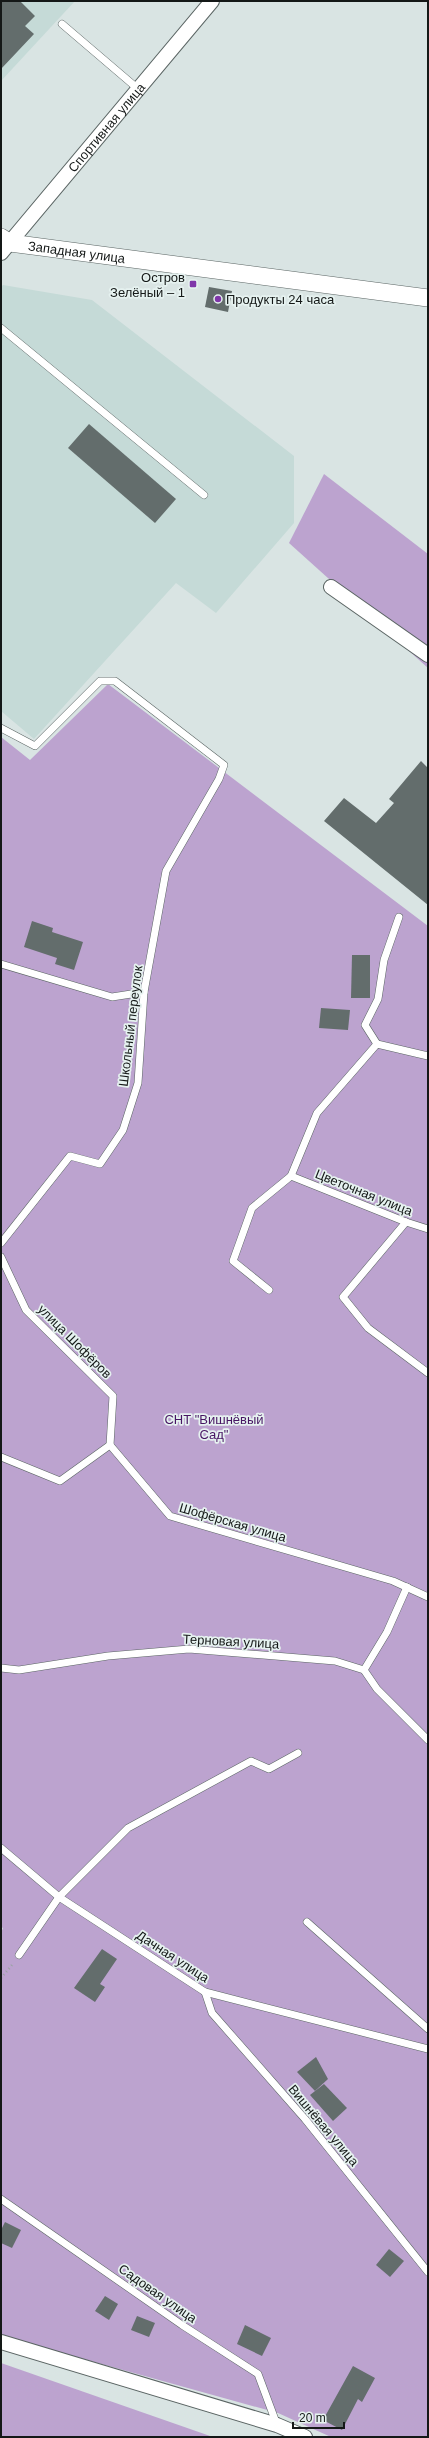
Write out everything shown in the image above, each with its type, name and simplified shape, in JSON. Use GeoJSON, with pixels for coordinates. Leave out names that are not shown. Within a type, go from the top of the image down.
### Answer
{"type":"FeatureCollection","features":[{"type":"Feature","properties":{"kind":"street","name":"Спортивная улица"},"geometry":{"type":"LineString","coordinates":[[4,244],[212,1]]}},
{"type":"Feature","properties":{"kind":"street","name":"Западная улица"},"geometry":{"type":"LineString","coordinates":[[4,244],[428,298]]}},
{"type":"Feature","properties":{"kind":"street"},"geometry":{"type":"LineString","coordinates":[[332,587],[428,655]]}},
{"type":"Feature","properties":{"kind":"street"},"geometry":{"type":"LineString","coordinates":[[1,2342],[277,2425],[305,2437]]}},
{"type":"Feature","properties":{"kind":"lane"},"geometry":{"type":"LineString","coordinates":[[62,24],[137,88]]}},
{"type":"Feature","properties":{"kind":"lane"},"geometry":{"type":"LineString","coordinates":[[1,328],[204,495]]}},
{"type":"Feature","properties":{"kind":"lane","name":"Школьный переулок"},"geometry":{"type":"LineString","coordinates":[[1,728],[35,746],[100,681],[115,681],[224,765],[219,779],[166,871],[144,992],[138,1083],[123,1130],[100,1164],[70,1156],[1,1243]]}},
{"type":"Feature","properties":{"kind":"lane"},"geometry":{"type":"LineString","coordinates":[[399,917],[384,960],[378,999],[365,1025],[377,1044],[428,1056]]}},
{"type":"Feature","properties":{"kind":"lane"},"geometry":{"type":"LineString","coordinates":[[1,964],[112,997],[144,992]]}},
{"type":"Feature","properties":{"kind":"lane"},"geometry":{"type":"LineString","coordinates":[[269,1290],[233,1261],[252,1208],[291,1176],[317,1113],[377,1044]]}},
{"type":"Feature","properties":{"kind":"lane","name":"Цветочная улица"},"geometry":{"type":"LineString","coordinates":[[291,1176],[406,1222],[428,1229]]}},
{"type":"Feature","properties":{"kind":"lane"},"geometry":{"type":"LineString","coordinates":[[406,1222],[343,1297],[368,1328],[428,1373]]}},
{"type":"Feature","properties":{"kind":"lane","name":"улица Шофёров"},"geometry":{"type":"LineString","coordinates":[[1,1257],[26,1310],[113,1396],[110,1446]]}},
{"type":"Feature","properties":{"kind":"lane"},"geometry":{"type":"LineString","coordinates":[[1,1457],[60,1481],[110,1446]]}},
{"type":"Feature","properties":{"kind":"lane","name":"Шофёрская улица"},"geometry":{"type":"LineString","coordinates":[[110,1446],[170,1516],[393,1581],[428,1597]]}},
{"type":"Feature","properties":{"kind":"lane"},"geometry":{"type":"LineString","coordinates":[[406,1587],[387,1632],[364,1670],[377,1689],[428,1740]]}},
{"type":"Feature","properties":{"kind":"lane","name":"Терновая улица"},"geometry":{"type":"LineString","coordinates":[[1,1668],[19,1670],[108,1656],[189,1649],[335,1660],[364,1670]]}},
{"type":"Feature","properties":{"kind":"lane"},"geometry":{"type":"LineString","coordinates":[[19,1955],[59,1897],[128,1828],[250,1761],[270,1769],[298,1753]]}},
{"type":"Feature","properties":{"kind":"lane","name":"Дачная улица"},"geometry":{"type":"LineString","coordinates":[[1,1848],[59,1897],[205,1992],[428,2049]]}},
{"type":"Feature","properties":{"kind":"lane"},"geometry":{"type":"LineString","coordinates":[[307,1922],[428,2029]]}},
{"type":"Feature","properties":{"kind":"lane","name":"Вишнёвая улица"},"geometry":{"type":"LineString","coordinates":[[205,1992],[212,2013],[305,2119],[428,2272]]}},
{"type":"Feature","properties":{"kind":"lane","name":"Садовая улица"},"geometry":{"type":"LineString","coordinates":[[1,2199],[182,2325],[258,2374],[277,2425]]}},
{"type":"Feature","properties":{"kind":"path"},"geometry":{"type":"LineString","coordinates":[[1,1978],[19,1955]]}},
{"type":"Feature","properties":{"kind":"shaded area"},"geometry":{"type":"Polygon","coordinates":[[[1,1],[75,1],[1,81],[1,1]]]}},
{"type":"Feature","properties":{"kind":"shaded area"},"geometry":{"type":"Polygon","coordinates":[[[3,285],[92,300],[294,456],[294,523],[216,613],[176,583],[34,739],[1,711],[1,287],[3,285]]]}},
{"type":"Feature","properties":{"kind":"green space"},"geometry":{"type":"Polygon","coordinates":[[[324,474],[428,554],[428,668],[289,543],[324,474]]]}},
{"type":"Feature","properties":{"kind":"green space","name":"СНТ \"Вишнёвый Сад\""},"geometry":{"type":"Polygon","coordinates":[[[108,684],[428,926],[428,2437],[331,2437],[278,2413],[1,2336],[1,1933],[3,1928],[1,1927],[1,737],[30,760],[108,684]]]}},
{"type":"Feature","properties":{"kind":"green space"},"geometry":{"type":"Polygon","coordinates":[[[1,2363],[213,2437],[1,2437],[1,2363]]]}},
{"type":"Feature","properties":{"kind":"building"},"geometry":{"type":"Polygon","coordinates":[[[1,1],[20,1],[35,16],[25,26],[34,34],[1,69],[1,1]]]}},
{"type":"Feature","properties":{"kind":"building","name":"Продукты 24 часа"},"geometry":{"type":"Polygon","coordinates":[[[209,287],[232,291],[228,312],[205,307],[209,287]]]}},
{"type":"Feature","properties":{"kind":"building"},"geometry":{"type":"Polygon","coordinates":[[[89,424],[176,499],[155,523],[68,448],[89,424]]]}},
{"type":"Feature","properties":{"kind":"building"},"geometry":{"type":"Polygon","coordinates":[[[421,761],[428,768],[428,905],[324,821],[344,798],[376,823],[394,803],[389,799],[421,761]]]}},
{"type":"Feature","properties":{"kind":"building"},"geometry":{"type":"Polygon","coordinates":[[[32,921],[53,928],[52,932],[83,942],[74,970],[55,964],[57,958],[24,947],[32,921]]]}},
{"type":"Feature","properties":{"kind":"building"},"geometry":{"type":"Polygon","coordinates":[[[352,955],[370,955],[370,998],[351,998],[352,955]]]}},
{"type":"Feature","properties":{"kind":"building"},"geometry":{"type":"Polygon","coordinates":[[[321,1008],[350,1010],[348,1030],[319,1028],[321,1008]]]}},
{"type":"Feature","properties":{"kind":"building"},"geometry":{"type":"Polygon","coordinates":[[[102,1949],[117,1959],[100,1984],[105,1987],[95,2002],[74,1988],[102,1949]]]}},
{"type":"Feature","properties":{"kind":"building"},"geometry":{"type":"Polygon","coordinates":[[[316,2057],[328,2079],[315,2091],[297,2072],[316,2057]]]}},
{"type":"Feature","properties":{"kind":"building"},"geometry":{"type":"Polygon","coordinates":[[[324,2084],[347,2108],[333,2121],[310,2095],[324,2084]]]}},
{"type":"Feature","properties":{"kind":"building"},"geometry":{"type":"Polygon","coordinates":[[[5,2222],[21,2230],[12,2248],[1,2243],[1,2230],[5,2222]]]}},
{"type":"Feature","properties":{"kind":"building"},"geometry":{"type":"Polygon","coordinates":[[[389,2249],[404,2261],[390,2277],[376,2265],[389,2249]]]}},
{"type":"Feature","properties":{"kind":"building"},"geometry":{"type":"Polygon","coordinates":[[[105,2296],[118,2304],[109,2320],[95,2311],[105,2296]]]}},
{"type":"Feature","properties":{"kind":"building"},"geometry":{"type":"Polygon","coordinates":[[[137,2316],[155,2323],[149,2337],[131,2330],[137,2316]]]}},
{"type":"Feature","properties":{"kind":"building"},"geometry":{"type":"Polygon","coordinates":[[[245,2325],[271,2338],[262,2356],[237,2344],[245,2325]]]}},
{"type":"Feature","properties":{"kind":"building"},"geometry":{"type":"Polygon","coordinates":[[[353,2366],[375,2378],[362,2402],[358,2399],[342,2430],[323,2420],[353,2366]]]}},
{"type":"Feature","properties":{"kind":"place","name":"Остров Зелёный – 1"},"geometry":{"type":"Point","coordinates":[193,284]}},
{"type":"Feature","properties":{"kind":"place","name":"Продукты 24 часа"},"geometry":{"type":"Point","coordinates":[218,299]}}]}
